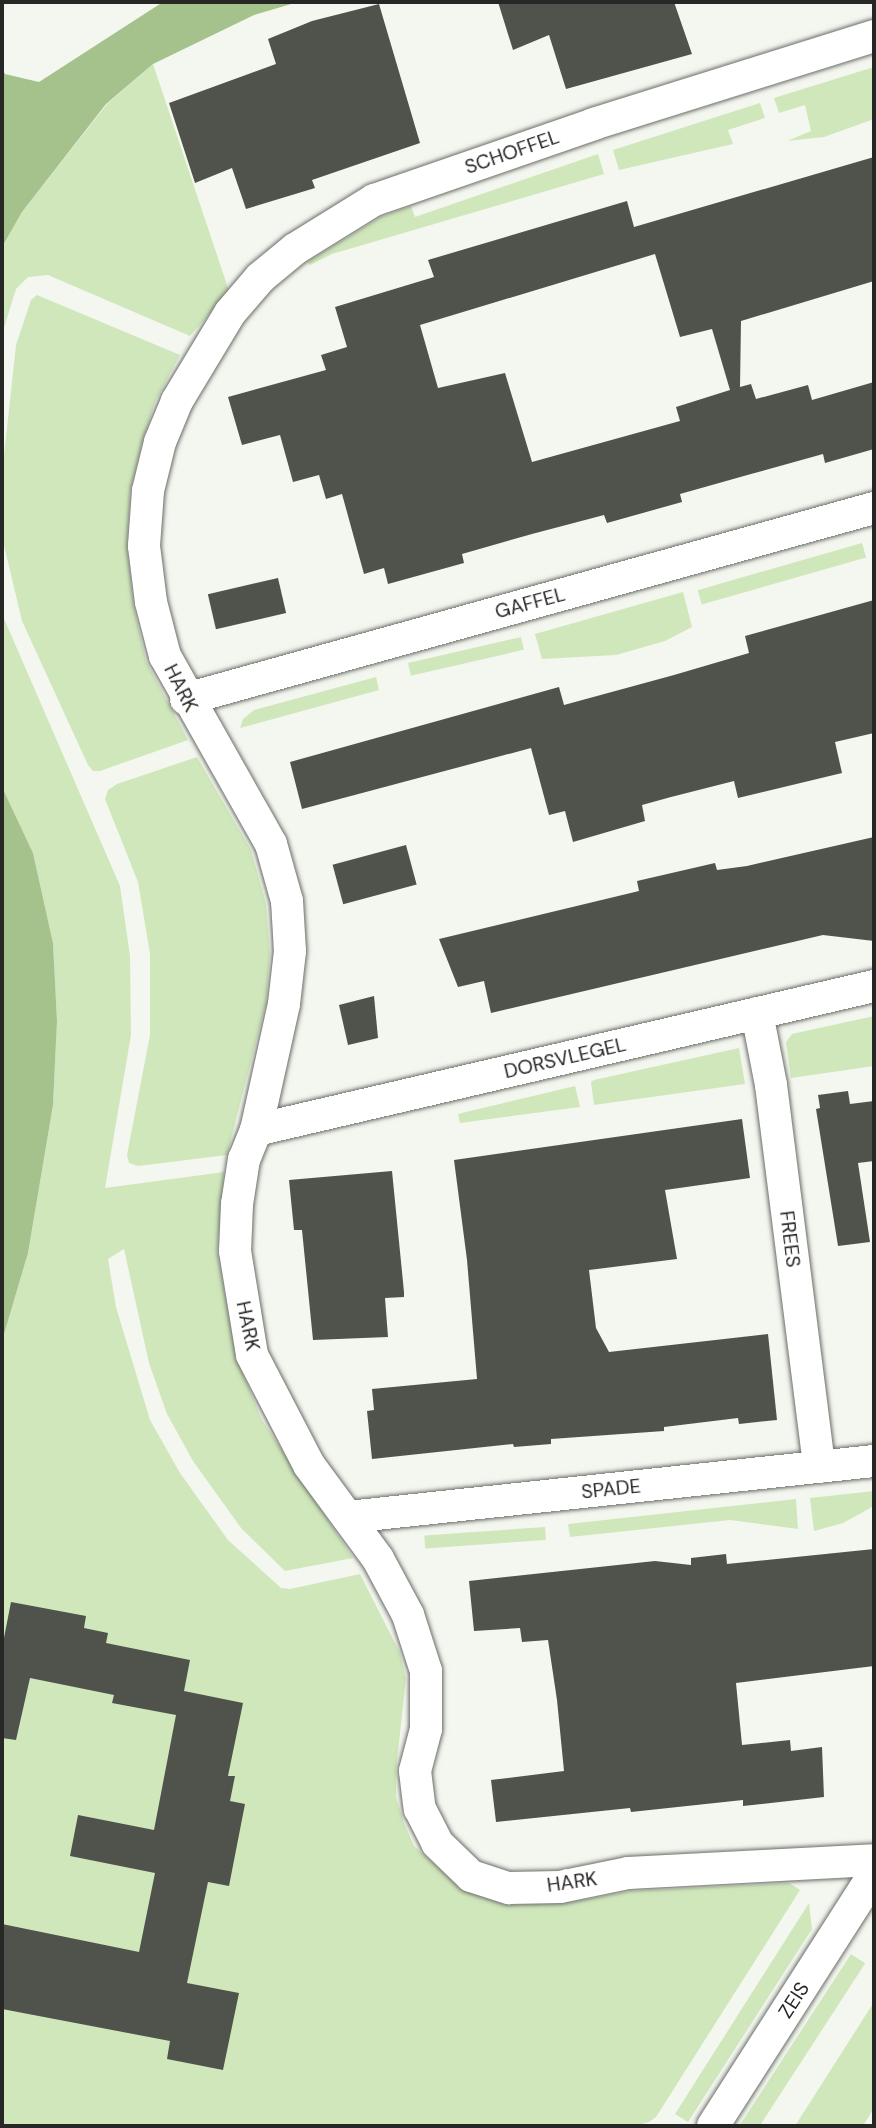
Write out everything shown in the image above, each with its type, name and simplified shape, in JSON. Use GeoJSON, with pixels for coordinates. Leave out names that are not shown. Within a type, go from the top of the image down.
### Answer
{"type":"FeatureCollection","features":[{"type":"Feature","properties":{"kind":"street","name":"SCHOFFEL"},"geometry":{"type":"LineString","coordinates":[[202,354],[230,313],[260,278],[333,222],[374,200],[594,124],[874,36]]}},
{"type":"Feature","properties":{"kind":"street","name":"HARK"},"geometry":{"type":"LineString","coordinates":[[202,354],[160,442],[148,491],[144,546],[151,602],[165,656],[186,699],[271,844],[287,901],[290,951],[284,1004],[256,1130],[244,1159],[235,1251],[252,1355],[309,1465],[378,1559],[408,1615],[426,1671],[426,1729],[415,1771],[420,1809],[437,1843],[471,1876],[509,1888],[560,1887],[628,1873],[874,1860]]}},
{"type":"Feature","properties":{"kind":"street","name":"GAFFEL"},"geometry":{"type":"LineString","coordinates":[[186,699],[874,508]]}},
{"type":"Feature","properties":{"kind":"street","name":"DORSVLEGEL"},"geometry":{"type":"LineString","coordinates":[[256,1130],[874,986]]}},
{"type":"Feature","properties":{"kind":"street","name":"FREES"},"geometry":{"type":"LineString","coordinates":[[757,1013],[771,1085],[819,1467]]}},
{"type":"Feature","properties":{"kind":"street","name":"SPADE"},"geometry":{"type":"LineString","coordinates":[[348,1517],[874,1461]]}},
{"type":"Feature","properties":{"kind":"street","name":"ZEIS"},"geometry":{"type":"LineString","coordinates":[[713,2126],[874,1874]]}},
{"type":"Feature","properties":{"kind":"shaded area"},"geometry":{"type":"Polygon","coordinates":[[[163,2],[298,2],[254,15],[153,64],[106,104],[22,212],[2,247],[2,68],[5,74],[39,82],[163,2]]]}},
{"type":"Feature","properties":{"kind":"shaded area"},"geometry":{"type":"Polygon","coordinates":[[[153,64],[229,291],[190,336],[48,275],[28,277],[16,289],[2,334],[2,247],[22,212],[107,104],[153,64]]]}},
{"type":"Feature","properties":{"kind":"shaded area"},"geometry":{"type":"Polygon","coordinates":[[[874,67],[874,119],[824,137],[787,141],[811,131],[805,105],[779,113],[774,98],[874,67]]]}},
{"type":"Feature","properties":{"kind":"shaded area"},"geometry":{"type":"Polygon","coordinates":[[[760,103],[765,118],[728,130],[733,144],[619,170],[613,150],[760,103]]]}},
{"type":"Feature","properties":{"kind":"shaded area"},"geometry":{"type":"Polygon","coordinates":[[[598,154],[604,174],[332,254],[310,265],[307,262],[381,217],[411,206],[415,217],[598,154]]]}},
{"type":"Feature","properties":{"kind":"shaded area"},"geometry":{"type":"Polygon","coordinates":[[[37,295],[180,355],[155,402],[142,443],[130,492],[127,547],[134,608],[146,661],[188,740],[100,771],[93,771],[88,765],[22,621],[2,537],[2,474],[16,345],[31,300],[37,295]]]}},
{"type":"Feature","properties":{"kind":"shaded area"},"geometry":{"type":"Polygon","coordinates":[[[862,543],[866,557],[702,605],[698,590],[862,543]]]}},
{"type":"Feature","properties":{"kind":"shaded area"},"geometry":{"type":"Polygon","coordinates":[[[683,592],[692,627],[665,641],[616,655],[542,659],[535,634],[683,592]]]}},
{"type":"Feature","properties":{"kind":"shaded area"},"geometry":{"type":"Polygon","coordinates":[[[2,614],[120,886],[130,956],[131,1035],[105,1188],[224,1172],[217,1251],[237,1359],[262,1420],[353,1558],[285,1571],[241,1528],[193,1461],[167,1414],[149,1363],[124,1249],[108,1259],[116,1307],[150,1420],[180,1473],[228,1540],[281,1588],[290,1589],[360,1574],[400,1653],[406,1678],[396,1770],[396,1797],[404,1823],[414,1846],[462,1889],[506,1905],[566,1903],[631,1891],[789,1883],[800,1890],[656,2117],[649,2122],[635,2126],[2,2126],[2,1341],[28,1253],[53,1105],[57,1021],[53,943],[33,853],[2,787],[2,614]]]}},
{"type":"Feature","properties":{"kind":"shaded area"},"geometry":{"type":"Polygon","coordinates":[[[521,637],[524,650],[411,676],[408,663],[521,637]]]}},
{"type":"Feature","properties":{"kind":"shaded area"},"geometry":{"type":"Polygon","coordinates":[[[376,677],[379,690],[240,728],[243,719],[254,710],[376,677]]]}},
{"type":"Feature","properties":{"kind":"shaded area"},"geometry":{"type":"Polygon","coordinates":[[[197,757],[251,850],[266,903],[270,953],[266,1003],[227,1155],[138,1166],[129,1163],[127,1155],[150,1035],[150,954],[138,882],[105,799],[108,790],[117,784],[197,757]]]}},
{"type":"Feature","properties":{"kind":"shaded area"},"geometry":{"type":"Polygon","coordinates":[[[2,787],[33,853],[53,943],[57,1021],[53,1105],[28,1253],[2,1341],[2,787]]]}},
{"type":"Feature","properties":{"kind":"shaded area"},"geometry":{"type":"Polygon","coordinates":[[[874,1016],[874,1066],[791,1078],[786,1042],[792,1034],[874,1016]]]}},
{"type":"Feature","properties":{"kind":"shaded area"},"geometry":{"type":"Polygon","coordinates":[[[739,1048],[745,1084],[594,1105],[591,1082],[594,1080],[739,1048]]]}},
{"type":"Feature","properties":{"kind":"shaded area"},"geometry":{"type":"Polygon","coordinates":[[[575,1086],[580,1107],[460,1123],[458,1114],[575,1086]]]}},
{"type":"Feature","properties":{"kind":"shaded area"},"geometry":{"type":"Polygon","coordinates":[[[874,1491],[874,1506],[843,1523],[814,1531],[810,1498],[874,1491]]]}},
{"type":"Feature","properties":{"kind":"shaded area"},"geometry":{"type":"Polygon","coordinates":[[[796,1499],[798,1529],[730,1520],[570,1537],[568,1524],[796,1499]]]}},
{"type":"Feature","properties":{"kind":"shaded area"},"geometry":{"type":"Polygon","coordinates":[[[545,1527],[546,1540],[425,1548],[424,1535],[545,1527]]]}},
{"type":"Feature","properties":{"kind":"shaded area"},"geometry":{"type":"Polygon","coordinates":[[[809,1903],[812,1929],[688,2122],[675,2114],[809,1903]]]}},
{"type":"Feature","properties":{"kind":"shaded area"},"geometry":{"type":"Polygon","coordinates":[[[851,1954],[865,1963],[760,2126],[740,2125],[851,1954]]]}},
{"type":"Feature","properties":{"kind":"shaded area"},"geometry":{"type":"Polygon","coordinates":[[[874,2002],[874,2108],[863,2126],[795,2126],[874,2002]]]}},
{"type":"Feature","properties":{"kind":"building"},"geometry":{"type":"Polygon","coordinates":[[[498,2],[674,2],[692,54],[566,89],[549,35],[513,50],[498,2]]]}},
{"type":"Feature","properties":{"kind":"building"},"geometry":{"type":"Polygon","coordinates":[[[379,4],[420,143],[312,180],[315,188],[246,209],[232,168],[195,183],[169,103],[276,64],[268,39],[312,21],[379,4]]]}},
{"type":"Feature","properties":{"kind":"building"},"geometry":{"type":"Polygon","coordinates":[[[874,157],[874,281],[741,321],[740,387],[751,384],[756,399],[808,385],[812,400],[874,382],[874,449],[825,463],[823,454],[680,494],[682,502],[607,523],[604,515],[532,534],[462,554],[464,563],[388,584],[384,568],[364,574],[342,494],[326,499],[319,475],[293,482],[280,435],[242,445],[228,397],[326,370],[321,355],[347,347],[335,307],[434,277],[428,260],[627,201],[634,227],[874,157]],[[655,254],[420,325],[438,388],[505,373],[532,462],[680,421],[676,407],[730,390],[712,329],[680,337],[655,254]]]}},
{"type":"Feature","properties":{"kind":"building"},"geometry":{"type":"Polygon","coordinates":[[[278,578],[286,613],[216,629],[208,594],[278,578]]]}},
{"type":"Feature","properties":{"kind":"building"},"geometry":{"type":"Polygon","coordinates":[[[874,600],[874,733],[835,742],[842,773],[738,798],[734,781],[671,797],[642,805],[645,821],[573,842],[565,811],[549,815],[531,748],[302,809],[290,762],[559,687],[564,705],[674,675],[749,653],[745,636],[874,600]]]}},
{"type":"Feature","properties":{"kind":"building"},"geometry":{"type":"Polygon","coordinates":[[[874,837],[874,941],[823,935],[491,1013],[484,981],[458,987],[439,939],[639,891],[637,881],[715,863],[717,870],[747,866],[874,837]]]}},
{"type":"Feature","properties":{"kind":"building"},"geometry":{"type":"Polygon","coordinates":[[[406,845],[417,885],[343,904],[333,865],[406,845]]]}},
{"type":"Feature","properties":{"kind":"building"},"geometry":{"type":"Polygon","coordinates":[[[374,996],[378,1038],[348,1045],[339,1005],[374,996]]]}},
{"type":"Feature","properties":{"kind":"building"},"geometry":{"type":"Polygon","coordinates":[[[848,1091],[850,1104],[874,1101],[874,1161],[858,1163],[870,1242],[838,1246],[816,1109],[820,1108],[818,1095],[848,1091]]]}},
{"type":"Feature","properties":{"kind":"building"},"geometry":{"type":"Polygon","coordinates":[[[742,1119],[750,1178],[665,1190],[677,1259],[589,1270],[596,1328],[609,1352],[768,1334],[777,1420],[739,1424],[738,1418],[664,1427],[664,1431],[551,1439],[551,1444],[514,1447],[513,1444],[372,1459],[367,1411],[374,1410],[372,1389],[477,1379],[467,1260],[454,1160],[742,1119]]]}},
{"type":"Feature","properties":{"kind":"building"},"geometry":{"type":"Polygon","coordinates":[[[392,1171],[404,1297],[385,1298],[388,1337],[313,1340],[302,1230],[294,1230],[289,1180],[392,1171]]]}},
{"type":"Feature","properties":{"kind":"building"},"geometry":{"type":"Polygon","coordinates":[[[874,1549],[874,1666],[736,1683],[742,1745],[790,1740],[791,1751],[822,1747],[824,1797],[743,1806],[743,1800],[631,1812],[630,1808],[496,1822],[491,1780],[564,1771],[557,1700],[548,1640],[522,1642],[520,1628],[474,1631],[469,1581],[655,1561],[691,1565],[691,1558],[726,1554],[727,1564],[874,1549]]]}},
{"type":"Feature","properties":{"kind":"building"},"geometry":{"type":"Polygon","coordinates":[[[11,1602],[86,1616],[84,1628],[108,1633],[106,1643],[190,1660],[184,1691],[243,1703],[228,1776],[235,1776],[230,1801],[245,1804],[229,1886],[208,1882],[187,1983],[239,1993],[223,2070],[167,2059],[170,2041],[2,2009],[2,1924],[139,1952],[155,1873],[70,1856],[78,1815],[154,1830],[176,1715],[112,1703],[114,1695],[30,1678],[16,1740],[2,1738],[2,1648],[11,1602]]]}}]}
